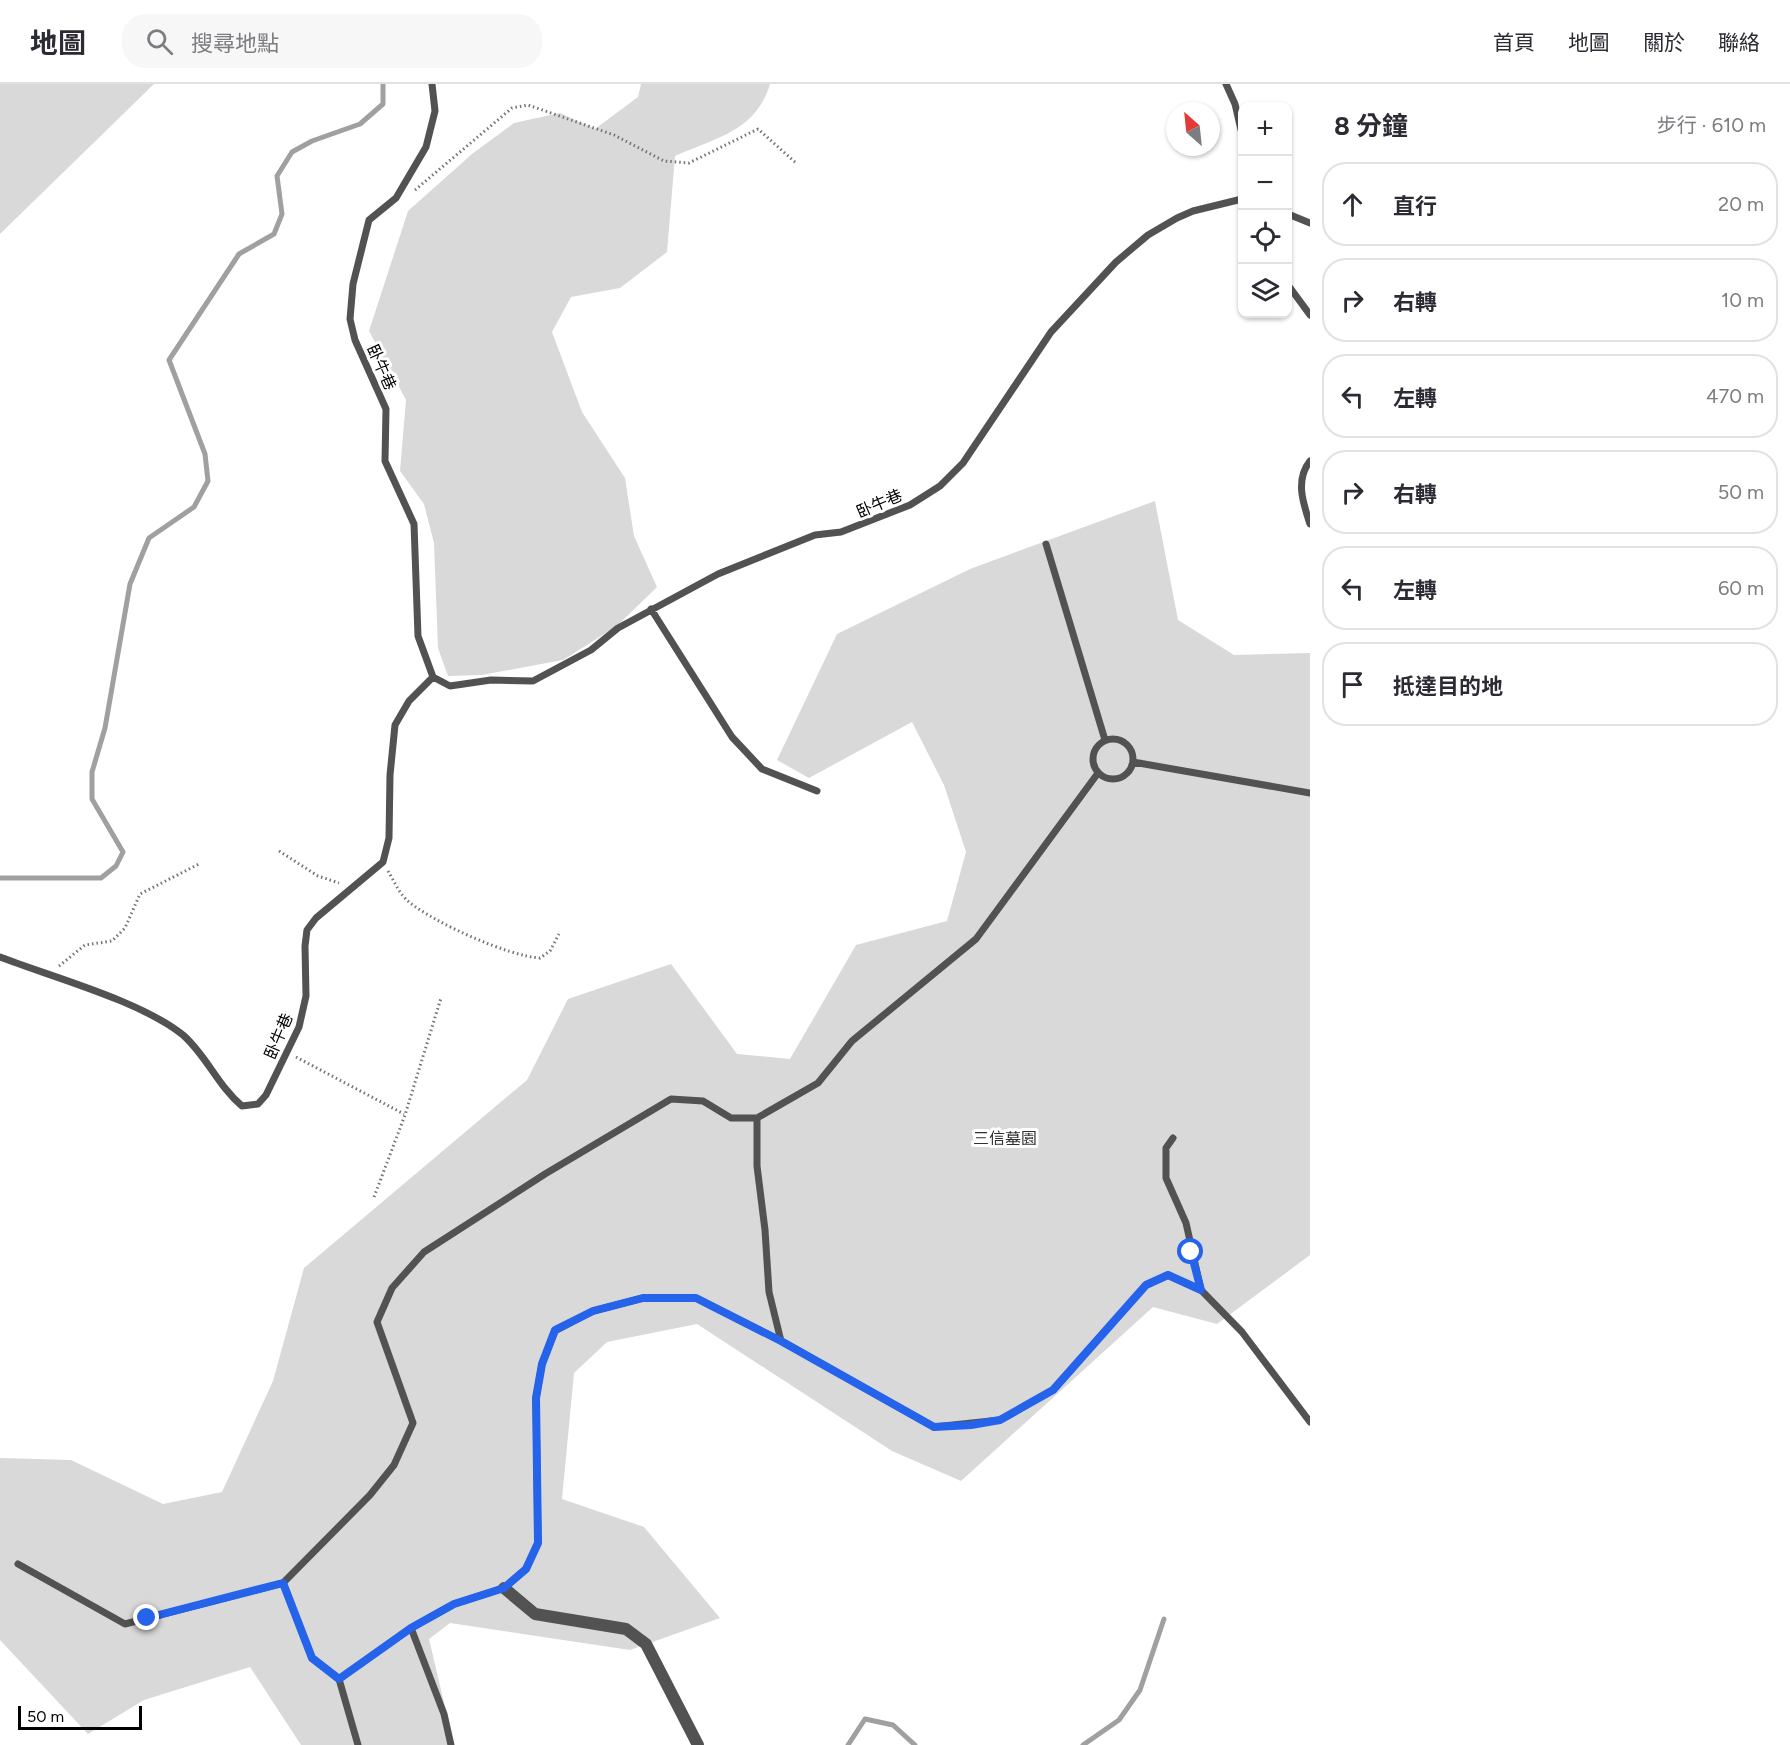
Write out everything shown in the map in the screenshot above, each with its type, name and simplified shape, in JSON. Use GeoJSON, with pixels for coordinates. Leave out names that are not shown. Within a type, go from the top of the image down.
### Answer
{"type":"FeatureCollection","features":[{"type":"Feature","properties":{"kind":"street"},"geometry":{"type":"LineString","coordinates":[[504,1588],[535,1614],[626,1629],[645,1644],[698,1745]]}},
{"type":"Feature","properties":{"kind":"lane","name":"卧牛巷"},"geometry":{"type":"LineString","coordinates":[[432,84],[435,111],[426,147],[396,198],[369,220],[352,284],[350,319],[355,340],[386,409],[385,460],[414,524],[418,636],[433,677],[450,686],[491,680],[533,681],[591,650],[618,628],[718,574],[815,536],[842,532],[867,524],[910,505],[940,486],[974,448],[1051,332],[1116,262],[1148,235],[1177,218],[1193,211],[1238,200]]}},
{"type":"Feature","properties":{"kind":"lane"},"geometry":{"type":"LineString","coordinates":[[1226,84],[1238,117]]}},
{"type":"Feature","properties":{"kind":"lane"},"geometry":{"type":"LineString","coordinates":[[1292,216],[1310,224]]}},
{"type":"Feature","properties":{"kind":"lane"},"geometry":{"type":"LineString","coordinates":[[1292,292],[1310,315]]}},
{"type":"Feature","properties":{"kind":"lane"},"geometry":{"type":"LineString","coordinates":[[1310,461],[1300,490],[1310,524]]}},
{"type":"Feature","properties":{"kind":"lane"},"geometry":{"type":"LineString","coordinates":[[1046,544],[1105,740]]}},
{"type":"Feature","properties":{"kind":"lane"},"geometry":{"type":"LineString","coordinates":[[651,609],[720,718],[747,753],[762,769],[817,791]]}},
{"type":"Feature","properties":{"kind":"lane"},"geometry":{"type":"LineString","coordinates":[[382,862],[388,838],[390,775],[395,725],[409,701],[433,677]]}},
{"type":"Feature","properties":{"kind":"lane"},"geometry":{"type":"LineString","coordinates":[[1112,738],[1126,743],[1131,748],[1133,762],[1131,769],[1119,778],[1104,777],[1094,767],[1095,748],[1105,740],[1112,738]]}},
{"type":"Feature","properties":{"kind":"lane"},"geometry":{"type":"LineString","coordinates":[[1133,762],[1310,793]]}},
{"type":"Feature","properties":{"kind":"lane"},"geometry":{"type":"LineString","coordinates":[[18,1564],[125,1624],[283,1583],[370,1495],[394,1465],[413,1422],[377,1322],[392,1288],[424,1252],[545,1174],[671,1099],[702,1101],[731,1118],[757,1118],[818,1083],[852,1041],[976,939],[1098,773]]}},
{"type":"Feature","properties":{"kind":"lane","name":"卧牛巷"},"geometry":{"type":"LineString","coordinates":[[0,957],[161,1019],[185,1037],[231,1096],[242,1106],[258,1104],[266,1095],[299,1027],[306,996],[307,930],[316,918],[382,862]]}},
{"type":"Feature","properties":{"kind":"lane"},"geometry":{"type":"LineString","coordinates":[[757,1118],[757,1166],[765,1230],[769,1292],[781,1341]]}},
{"type":"Feature","properties":{"kind":"lane"},"geometry":{"type":"LineString","coordinates":[[1173,1138],[1166,1148],[1166,1178],[1186,1223],[1201,1290]]}},
{"type":"Feature","properties":{"kind":"lane"},"geometry":{"type":"LineString","coordinates":[[339,1679],[411,1628],[454,1604],[504,1588],[526,1569],[538,1543],[536,1398],[542,1364],[555,1330],[593,1311],[643,1298],[696,1298],[781,1341],[934,1427],[971,1425],[1000,1420],[1053,1390],[1146,1285],[1168,1275],[1201,1290],[1242,1332],[1310,1422]]}},
{"type":"Feature","properties":{"kind":"lane"},"geometry":{"type":"LineString","coordinates":[[283,1583],[312,1658],[339,1679],[358,1745]]}},
{"type":"Feature","properties":{"kind":"lane"},"geometry":{"type":"LineString","coordinates":[[411,1628],[444,1714],[451,1745]]}},
{"type":"Feature","properties":{"kind":"path"},"geometry":{"type":"LineString","coordinates":[[396,198],[421,187],[512,108],[528,105],[614,135],[664,161],[689,163],[758,129],[797,164]]}},
{"type":"Feature","properties":{"kind":"path"},"geometry":{"type":"LineString","coordinates":[[279,851],[318,876],[352,887]]}},
{"type":"Feature","properties":{"kind":"path"},"geometry":{"type":"LineString","coordinates":[[382,862],[407,901],[461,932],[529,957],[540,958],[550,951],[559,934]]}},
{"type":"Feature","properties":{"kind":"path"},"geometry":{"type":"LineString","coordinates":[[49,975],[85,945],[112,941],[125,928],[140,894],[199,864]]}},
{"type":"Feature","properties":{"kind":"path"},"geometry":{"type":"LineString","coordinates":[[374,1197],[405,1115],[441,998]]}},
{"type":"Feature","properties":{"kind":"path"},"geometry":{"type":"LineString","coordinates":[[286,1052],[405,1115]]}},
{"type":"Feature","properties":{"kind":"green space"},"geometry":{"type":"Polygon","coordinates":[[[0,84],[154,84],[0,234],[0,84]]]}},
{"type":"Feature","properties":{"kind":"green space"},"geometry":{"type":"Polygon","coordinates":[[[641,84],[770,84],[764,100],[745,123],[719,138],[675,156],[667,252],[620,288],[571,297],[552,332],[582,412],[625,478],[634,536],[657,587],[617,626],[563,660],[482,675],[448,676],[438,648],[434,543],[424,504],[400,471],[406,400],[369,331],[408,211],[472,154],[514,123],[560,113],[595,129],[638,97],[641,84]]]}},
{"type":"Feature","properties":{"kind":"green space","name":"三信墓園"},"geometry":{"type":"Polygon","coordinates":[[[1155,501],[1178,620],[1234,655],[1310,653],[1310,1255],[1217,1324],[1153,1307],[961,1481],[892,1451],[697,1324],[607,1342],[574,1373],[562,1499],[644,1527],[720,1618],[630,1650],[450,1623],[429,1639],[454,1745],[301,1745],[250,1667],[144,1700],[88,1734],[0,1640],[0,1458],[71,1460],[163,1504],[222,1492],[273,1381],[304,1268],[527,1080],[568,999],[671,964],[737,1054],[790,1059],[856,945],[947,921],[966,852],[944,785],[912,722],[809,778],[777,760],[837,634],[970,569],[1155,501]]]}},
{"type":"Feature","properties":{"kind":"waterway"},"geometry":{"type":"LineString","coordinates":[[0,878],[101,878],[116,866],[123,852],[92,799],[92,772],[105,728],[130,584],[149,538],[194,507],[208,481],[205,454],[169,360],[239,254],[274,234],[282,214],[277,176],[292,152],[312,141],[360,124],[383,104],[383,84]]}},
{"type":"Feature","properties":{"kind":"waterway"},"geometry":{"type":"LineString","coordinates":[[1083,1745],[1119,1720],[1140,1690],[1164,1619]]}},
{"type":"Feature","properties":{"kind":"waterway"},"geometry":{"type":"LineString","coordinates":[[848,1745],[865,1719],[893,1725],[915,1745]]}},
{"type":"Feature","properties":{"kind":"route"},"geometry":{"type":"LineString","coordinates":[[147,1618],[283,1583],[312,1658],[339,1679],[411,1628],[454,1604],[504,1588],[526,1569],[538,1543],[536,1398],[542,1364],[555,1330],[593,1311],[643,1298],[696,1298],[781,1341],[934,1427],[971,1425],[1000,1420],[1053,1390],[1146,1285],[1168,1275],[1201,1290],[1191,1252]]}}]}
